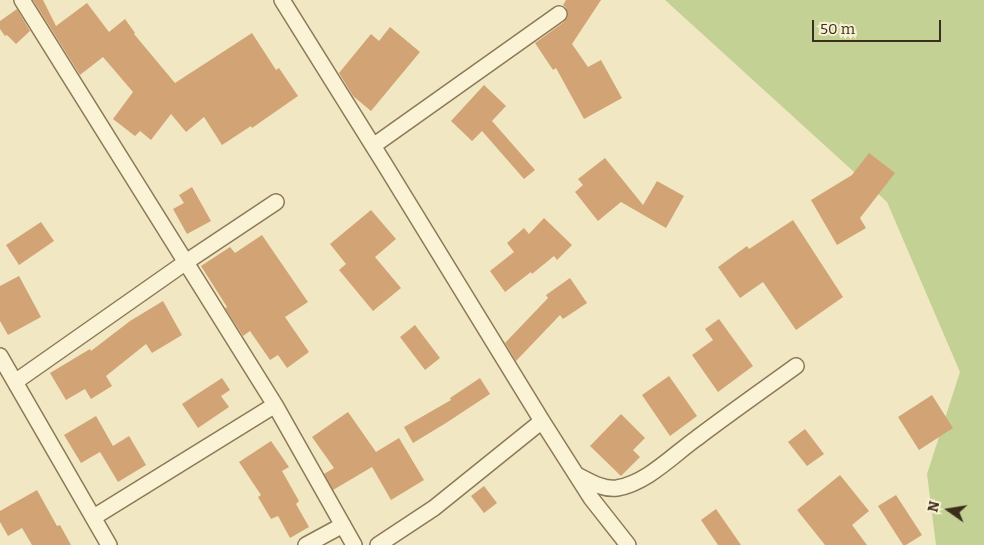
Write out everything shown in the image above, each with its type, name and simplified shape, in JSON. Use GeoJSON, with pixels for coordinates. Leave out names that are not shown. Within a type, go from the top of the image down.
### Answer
{"type":"FeatureCollection","features":[{"type":"Feature","properties":{"kind":"street"},"geometry":{"type":"LineString","coordinates":[[22,0],[275,405],[354,545]]}},
{"type":"Feature","properties":{"kind":"street"},"geometry":{"type":"LineString","coordinates":[[282,0],[542,421],[591,498],[628,545]]}},
{"type":"Feature","properties":{"kind":"street"},"geometry":{"type":"LineString","coordinates":[[373,146],[559,14]]}},
{"type":"Feature","properties":{"kind":"street"},"geometry":{"type":"LineString","coordinates":[[15,382],[186,262],[276,202]]}},
{"type":"Feature","properties":{"kind":"street"},"geometry":{"type":"LineString","coordinates":[[0,356],[109,545]]}},
{"type":"Feature","properties":{"kind":"street"},"geometry":{"type":"LineString","coordinates":[[577,476],[598,485],[614,489],[624,487],[646,477],[696,438],[796,366]]}},
{"type":"Feature","properties":{"kind":"street"},"geometry":{"type":"LineString","coordinates":[[94,517],[275,405]]}},
{"type":"Feature","properties":{"kind":"street"},"geometry":{"type":"LineString","coordinates":[[378,545],[434,508],[542,421]]}},
{"type":"Feature","properties":{"kind":"street"},"geometry":{"type":"LineString","coordinates":[[306,545],[343,525]]}},
{"type":"Feature","properties":{"kind":"green space"},"geometry":{"type":"Polygon","coordinates":[[[665,0],[984,0],[984,545],[936,545],[927,474],[960,372],[887,202],[665,0]]]}},
{"type":"Feature","properties":{"kind":"building"},"geometry":{"type":"Polygon","coordinates":[[[33,0],[43,0],[56,26],[87,3],[109,32],[125,19],[134,34],[175,83],[252,33],[276,70],[279,68],[298,96],[252,128],[251,126],[222,145],[204,117],[186,132],[171,114],[151,140],[140,131],[135,136],[113,119],[133,92],[103,57],[80,75],[33,0]]]}},
{"type":"Feature","properties":{"kind":"building"},"geometry":{"type":"Polygon","coordinates":[[[566,0],[601,0],[572,44],[588,67],[601,60],[622,98],[584,119],[556,68],[553,70],[535,43],[567,18],[568,13],[563,5],[566,0]]]}},
{"type":"Feature","properties":{"kind":"building"},"geometry":{"type":"Polygon","coordinates":[[[17,9],[30,31],[16,44],[7,35],[5,36],[0,29],[0,21],[17,9]]]}},
{"type":"Feature","properties":{"kind":"building"},"geometry":{"type":"Polygon","coordinates":[[[390,27],[420,52],[371,111],[353,96],[339,73],[371,34],[379,41],[390,27]]]}},
{"type":"Feature","properties":{"kind":"building"},"geometry":{"type":"Polygon","coordinates":[[[484,85],[506,106],[492,121],[535,170],[524,179],[482,131],[472,141],[451,121],[484,85]]]}},
{"type":"Feature","properties":{"kind":"building"},"geometry":{"type":"Polygon","coordinates":[[[869,153],[895,173],[860,218],[866,228],[837,245],[811,200],[852,175],[869,153]]]}},
{"type":"Feature","properties":{"kind":"building"},"geometry":{"type":"Polygon","coordinates":[[[605,158],[643,205],[657,181],[684,196],[666,228],[621,202],[598,221],[575,192],[583,185],[578,179],[605,158]]]}},
{"type":"Feature","properties":{"kind":"building"},"geometry":{"type":"Polygon","coordinates":[[[192,187],[211,221],[187,234],[173,209],[184,203],[179,195],[192,187]]]}},
{"type":"Feature","properties":{"kind":"building"},"geometry":{"type":"Polygon","coordinates":[[[371,210],[396,239],[375,257],[401,288],[373,311],[339,270],[346,264],[330,244],[371,210]]]}},
{"type":"Feature","properties":{"kind":"building"},"geometry":{"type":"Polygon","coordinates":[[[544,218],[572,245],[557,260],[554,256],[505,292],[490,271],[514,252],[507,243],[524,228],[529,234],[544,218]]]}},
{"type":"Feature","properties":{"kind":"building"},"geometry":{"type":"Polygon","coordinates":[[[793,220],[843,297],[796,330],[763,282],[740,298],[718,267],[747,246],[749,249],[793,220]]]}},
{"type":"Feature","properties":{"kind":"building"},"geometry":{"type":"Polygon","coordinates":[[[41,222],[54,241],[19,265],[6,245],[41,222]]]}},
{"type":"Feature","properties":{"kind":"building"},"geometry":{"type":"Polygon","coordinates":[[[262,235],[308,302],[285,317],[309,352],[287,368],[278,355],[270,360],[250,331],[243,336],[201,266],[230,247],[235,253],[262,235]]]}},
{"type":"Feature","properties":{"kind":"building"},"geometry":{"type":"Polygon","coordinates":[[[19,276],[41,317],[8,335],[0,321],[0,286],[19,276]]]}},
{"type":"Feature","properties":{"kind":"building"},"geometry":{"type":"Polygon","coordinates":[[[570,278],[587,303],[563,319],[560,315],[516,361],[505,343],[548,298],[546,295],[570,278]]]}},
{"type":"Feature","properties":{"kind":"building"},"geometry":{"type":"Polygon","coordinates":[[[163,301],[182,335],[152,353],[146,344],[106,376],[112,386],[91,399],[85,389],[66,400],[50,373],[90,349],[91,351],[130,321],[163,301]]]}},
{"type":"Feature","properties":{"kind":"building"},"geometry":{"type":"Polygon","coordinates":[[[719,319],[753,366],[718,392],[692,355],[713,340],[705,329],[719,319]]]}},
{"type":"Feature","properties":{"kind":"building"},"geometry":{"type":"Polygon","coordinates":[[[415,325],[440,358],[425,370],[400,337],[415,325]]]}},
{"type":"Feature","properties":{"kind":"building"},"geometry":{"type":"Polygon","coordinates":[[[669,376],[697,416],[670,436],[642,395],[669,376]]]}},
{"type":"Feature","properties":{"kind":"building"},"geometry":{"type":"Polygon","coordinates":[[[222,378],[230,390],[221,396],[229,407],[198,428],[182,404],[222,378]]]}},
{"type":"Feature","properties":{"kind":"building"},"geometry":{"type":"Polygon","coordinates":[[[480,378],[490,394],[413,443],[404,427],[451,400],[450,398],[480,378]]]}},
{"type":"Feature","properties":{"kind":"building"},"geometry":{"type":"Polygon","coordinates":[[[932,395],[953,428],[919,450],[898,417],[932,395]]]}},
{"type":"Feature","properties":{"kind":"building"},"geometry":{"type":"Polygon","coordinates":[[[348,412],[376,452],[399,438],[424,480],[391,500],[372,467],[333,490],[324,474],[334,468],[312,437],[348,412]]]}},
{"type":"Feature","properties":{"kind":"building"},"geometry":{"type":"Polygon","coordinates":[[[621,414],[645,438],[633,450],[640,457],[621,476],[590,446],[621,414]]]}},
{"type":"Feature","properties":{"kind":"building"},"geometry":{"type":"Polygon","coordinates":[[[96,416],[113,446],[129,436],[146,465],[118,482],[100,452],[81,463],[64,435],[96,416]]]}},
{"type":"Feature","properties":{"kind":"building"},"geometry":{"type":"Polygon","coordinates":[[[805,429],[824,454],[807,466],[788,442],[805,429]]]}},
{"type":"Feature","properties":{"kind":"building"},"geometry":{"type":"Polygon","coordinates":[[[271,441],[289,467],[282,471],[299,501],[296,504],[309,527],[290,538],[278,516],[271,519],[258,497],[261,495],[239,462],[271,441]]]}},
{"type":"Feature","properties":{"kind":"building"},"geometry":{"type":"Polygon","coordinates":[[[840,475],[869,511],[852,525],[867,545],[825,545],[797,510],[840,475]]]}},
{"type":"Feature","properties":{"kind":"building"},"geometry":{"type":"Polygon","coordinates":[[[484,486],[497,503],[484,513],[471,496],[484,486]]]}},
{"type":"Feature","properties":{"kind":"building"},"geometry":{"type":"Polygon","coordinates":[[[37,490],[57,526],[60,525],[71,545],[32,545],[22,528],[8,536],[0,522],[0,511],[37,490]]]}},
{"type":"Feature","properties":{"kind":"building"},"geometry":{"type":"Polygon","coordinates":[[[896,495],[922,535],[906,545],[903,545],[878,506],[896,495]]]}},
{"type":"Feature","properties":{"kind":"building"},"geometry":{"type":"Polygon","coordinates":[[[716,509],[741,545],[718,545],[701,520],[716,509]]]}}]}
